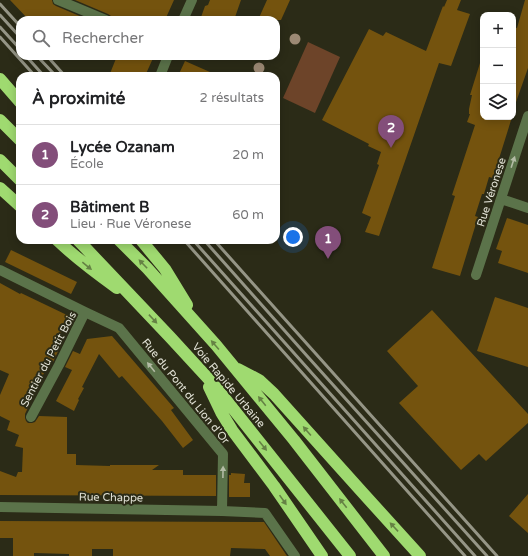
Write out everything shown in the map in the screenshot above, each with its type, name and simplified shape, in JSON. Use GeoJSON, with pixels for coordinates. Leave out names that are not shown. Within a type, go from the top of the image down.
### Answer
{"type":"FeatureCollection","features":[{"type":"Feature","properties":{"kind":"highway"},"geometry":{"type":"LineString","coordinates":[[0,79],[16,97]]}},
{"type":"Feature","properties":{"kind":"highway"},"geometry":{"type":"LineString","coordinates":[[0,120],[16,136]]}},
{"type":"Feature","properties":{"kind":"highway"},"geometry":{"type":"LineString","coordinates":[[0,160],[16,176]]}},
{"type":"Feature","properties":{"kind":"highway"},"geometry":{"type":"LineString","coordinates":[[0,188],[16,202]]}},
{"type":"Feature","properties":{"kind":"highway"},"geometry":{"type":"LineString","coordinates":[[62,244],[95,273],[138,303]]}},
{"type":"Feature","properties":{"kind":"highway","name":"Voie Rapide Urbaine"},"geometry":{"type":"LineString","coordinates":[[82,244],[203,373],[350,556]]}},
{"type":"Feature","properties":{"kind":"highway","name":"Voie Rapide Urbaine"},"geometry":{"type":"LineString","coordinates":[[123,244],[147,268],[233,367],[294,440],[384,556]]}},
{"type":"Feature","properties":{"kind":"highway"},"geometry":{"type":"LineString","coordinates":[[143,244],[165,269],[187,304],[197,324]]}},
{"type":"Feature","properties":{"kind":"highway"},"geometry":{"type":"LineString","coordinates":[[233,367],[259,380],[274,394],[420,556]]}},
{"type":"Feature","properties":{"kind":"highway"},"geometry":{"type":"LineString","coordinates":[[203,373],[221,412],[232,430],[274,486],[322,556]]}},
{"type":"Feature","properties":{"kind":"street"},"geometry":{"type":"LineString","coordinates":[[58,0],[96,16]]}},
{"type":"Feature","properties":{"kind":"street"},"geometry":{"type":"LineString","coordinates":[[185,16],[192,0]]}},
{"type":"Feature","properties":{"kind":"street"},"geometry":{"type":"LineString","coordinates":[[162,72],[166,60]]}},
{"type":"Feature","properties":{"kind":"street","name":"Rue Véronese"},"geometry":{"type":"LineString","coordinates":[[476,275],[528,116]]}},
{"type":"Feature","properties":{"kind":"street"},"geometry":{"type":"LineString","coordinates":[[501,199],[528,208]]}},
{"type":"Feature","properties":{"kind":"street","name":"Rue du Pont du Lion d'Or"},"geometry":{"type":"LineString","coordinates":[[0,270],[119,328],[223,454],[222,511]]}},
{"type":"Feature","properties":{"kind":"street","name":"Sentier du Petit Bois"},"geometry":{"type":"LineString","coordinates":[[31,417],[85,312]]}},
{"type":"Feature","properties":{"kind":"street","name":"Rue Chappe"},"geometry":{"type":"LineString","coordinates":[[0,507],[222,511]]}},
{"type":"Feature","properties":{"kind":"street"},"geometry":{"type":"LineString","coordinates":[[222,511],[265,513],[295,556]]}},
{"type":"Feature","properties":{"kind":"shaded area"},"geometry":{"type":"Polygon","coordinates":[[[308,42],[340,57],[315,113],[283,98],[308,42]]]}},
{"type":"Feature","properties":{"kind":"building"},"geometry":{"type":"Polygon","coordinates":[[[10,0],[52,0],[53,4],[56,6],[80,16],[25,16],[10,0]]]}},
{"type":"Feature","properties":{"kind":"building"},"geometry":{"type":"Polygon","coordinates":[[[75,0],[174,0],[167,16],[111,16],[75,0]]]}},
{"type":"Feature","properties":{"kind":"building"},"geometry":{"type":"Polygon","coordinates":[[[210,0],[241,0],[235,16],[201,16],[205,6],[208,5],[210,0]]]}},
{"type":"Feature","properties":{"kind":"building"},"geometry":{"type":"Polygon","coordinates":[[[267,0],[290,0],[281,20],[280,16],[260,16],[267,0]]]}},
{"type":"Feature","properties":{"kind":"building"},"geometry":{"type":"Polygon","coordinates":[[[447,0],[461,0],[457,10],[470,14],[451,66],[439,63],[379,236],[365,232],[371,217],[362,213],[379,165],[377,164],[381,152],[368,146],[369,144],[322,120],[369,29],[383,36],[386,32],[426,51],[443,6],[444,7],[447,0]]]}},
{"type":"Feature","properties":{"kind":"building"},"geometry":{"type":"Polygon","coordinates":[[[525,0],[528,0],[528,68],[516,102],[516,28],[525,0]]]}},
{"type":"Feature","properties":{"kind":"building"},"geometry":{"type":"Polygon","coordinates":[[[115,60],[152,60],[147,72],[111,72],[115,60]]]}},
{"type":"Feature","properties":{"kind":"building"},"geometry":{"type":"Polygon","coordinates":[[[185,61],[210,72],[180,72],[185,61]]]}},
{"type":"Feature","properties":{"kind":"building"},"geometry":{"type":"Polygon","coordinates":[[[480,63],[480,120],[511,120],[493,178],[489,177],[484,194],[482,194],[475,216],[478,217],[460,276],[432,268],[455,196],[452,195],[475,125],[467,122],[470,114],[469,109],[472,95],[470,95],[480,63]]]}},
{"type":"Feature","properties":{"kind":"building"},"geometry":{"type":"Polygon","coordinates":[[[507,218],[528,225],[528,273],[498,263],[502,251],[496,249],[507,218]]]}},
{"type":"Feature","properties":{"kind":"building"},"geometry":{"type":"Polygon","coordinates":[[[11,250],[77,282],[71,294],[5,262],[11,250]]]}},
{"type":"Feature","properties":{"kind":"building"},"geometry":{"type":"Polygon","coordinates":[[[0,283],[20,294],[21,293],[69,316],[56,343],[61,345],[53,362],[50,360],[25,414],[26,421],[28,423],[35,422],[39,416],[67,417],[67,454],[76,454],[76,465],[159,465],[152,470],[183,470],[183,475],[216,475],[216,496],[0,495],[0,471],[16,477],[18,472],[22,472],[23,448],[15,446],[19,435],[7,430],[10,421],[0,416],[0,395],[9,374],[0,370],[0,283]]]}},
{"type":"Feature","properties":{"kind":"building"},"geometry":{"type":"Polygon","coordinates":[[[495,297],[528,308],[528,367],[477,351],[495,297]]]}},
{"type":"Feature","properties":{"kind":"building"},"geometry":{"type":"Polygon","coordinates":[[[432,310],[528,414],[528,423],[486,461],[479,454],[461,470],[399,403],[418,386],[387,351],[432,310]]]}},
{"type":"Feature","properties":{"kind":"building"},"geometry":{"type":"Polygon","coordinates":[[[112,336],[174,408],[171,410],[193,440],[183,448],[162,421],[122,376],[119,378],[99,354],[82,387],[84,388],[74,411],[56,401],[72,370],[65,367],[73,351],[80,354],[87,339],[112,336]]]}},
{"type":"Feature","properties":{"kind":"building"},"geometry":{"type":"Polygon","coordinates":[[[231,473],[245,474],[244,483],[250,483],[250,497],[229,497],[229,475],[231,475],[231,473]]]}},
{"type":"Feature","properties":{"kind":"building"},"geometry":{"type":"Polygon","coordinates":[[[528,494],[528,533],[509,516],[528,494]]]}},
{"type":"Feature","properties":{"kind":"building"},"geometry":{"type":"Polygon","coordinates":[[[0,521],[264,522],[287,556],[270,556],[265,549],[231,548],[230,556],[113,556],[113,549],[92,549],[92,556],[34,553],[34,556],[13,556],[13,538],[0,538],[0,521]]]}},
{"type":"Feature","properties":{"kind":"railway"},"geometry":{"type":"LineString","coordinates":[[0,4],[16,22]]}},
{"type":"Feature","properties":{"kind":"railway"},"geometry":{"type":"LineString","coordinates":[[0,15],[16,33]]}},
{"type":"Feature","properties":{"kind":"railway"},"geometry":{"type":"LineString","coordinates":[[0,27],[16,45]]}},
{"type":"Feature","properties":{"kind":"railway"},"geometry":{"type":"LineString","coordinates":[[0,37],[16,55]]}},
{"type":"Feature","properties":{"kind":"railway"},"geometry":{"type":"LineString","coordinates":[[21,60],[31,72]]}},
{"type":"Feature","properties":{"kind":"railway"},"geometry":{"type":"LineString","coordinates":[[30,60],[40,72]]}},
{"type":"Feature","properties":{"kind":"railway"},"geometry":{"type":"LineString","coordinates":[[41,60],[52,72]]}},
{"type":"Feature","properties":{"kind":"railway"},"geometry":{"type":"LineString","coordinates":[[51,60],[61,72]]}},
{"type":"Feature","properties":{"kind":"railway"},"geometry":{"type":"LineString","coordinates":[[188,244],[465,556]]}},
{"type":"Feature","properties":{"kind":"railway"},"geometry":{"type":"LineString","coordinates":[[197,244],[475,556]]}},
{"type":"Feature","properties":{"kind":"railway"},"geometry":{"type":"LineString","coordinates":[[208,244],[487,556]]}},
{"type":"Feature","properties":{"kind":"railway"},"geometry":{"type":"LineString","coordinates":[[218,244],[497,556]]}},
{"type":"Feature","properties":{"kind":"place","name":"Bâtiment B"},"geometry":{"type":"Point","coordinates":[391,148]}},
{"type":"Feature","properties":{"kind":"place","name":"Lycée Ozanam"},"geometry":{"type":"Point","coordinates":[328,259]}}]}
